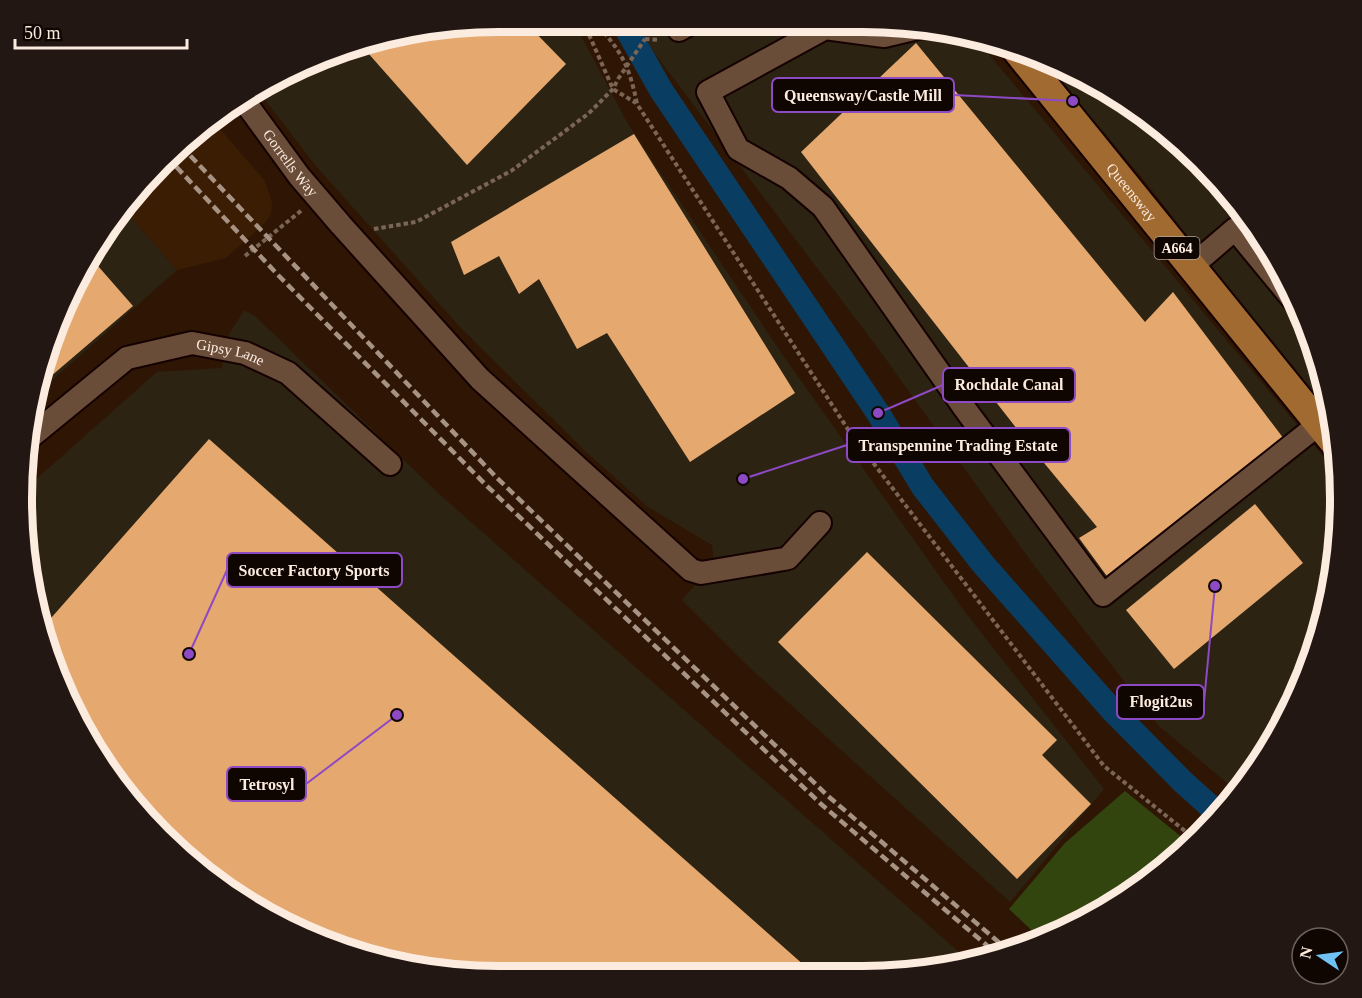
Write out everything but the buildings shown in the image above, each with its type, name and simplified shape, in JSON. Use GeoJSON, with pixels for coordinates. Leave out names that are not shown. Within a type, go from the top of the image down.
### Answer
{"type":"FeatureCollection","features":[{"type":"Feature","properties":{"kind":"main road","name":"Queensway"},"geometry":{"type":"LineString","coordinates":[[1025,60],[1326,433]]}},
{"type":"Feature","properties":{"kind":"street"},"geometry":{"type":"LineString","coordinates":[[818,32],[708,92],[738,149],[789,178],[823,207],[965,409],[1103,595],[1327,436]]}},
{"type":"Feature","properties":{"kind":"street"},"geometry":{"type":"LineString","coordinates":[[854,32],[884,36],[896,33]]}},
{"type":"Feature","properties":{"kind":"street","name":"Gorrells Way"},"geometry":{"type":"LineString","coordinates":[[248,105],[299,176],[340,225],[480,379],[692,570],[701,573],[784,560],[820,523]]}},
{"type":"Feature","properties":{"kind":"street"},"geometry":{"type":"LineString","coordinates":[[1192,266],[1235,229],[1274,276]]}},
{"type":"Feature","properties":{"kind":"street","name":"Gipsy Lane"},"geometry":{"type":"LineString","coordinates":[[36,433],[127,358],[192,343],[245,353],[288,373],[390,464]]}},
{"type":"Feature","properties":{"kind":"path"},"geometry":{"type":"LineString","coordinates":[[588,32],[613,89],[637,104]]}},
{"type":"Feature","properties":{"kind":"path"},"geometry":{"type":"LineString","coordinates":[[603,32],[618,49],[632,78],[637,104],[849,431],[1104,766],[1189,835]]}},
{"type":"Feature","properties":{"kind":"path"},"geometry":{"type":"LineString","coordinates":[[370,229],[416,222],[511,171],[588,114],[613,89],[645,39]]}},
{"type":"Feature","properties":{"kind":"path"},"geometry":{"type":"LineString","coordinates":[[245,256],[318,197]]}},
{"type":"Feature","properties":{"kind":"shaded area"},"geometry":{"type":"Polygon","coordinates":[[[579,32],[628,124],[782,354],[965,612],[1104,789],[1010,902],[750,668],[682,600],[714,564],[712,545],[648,507],[585,451],[459,326],[315,165],[262,96],[320,67],[378,47],[408,40],[468,33],[579,32]]]}},
{"type":"Feature","properties":{"kind":"shaded area"},"geometry":{"type":"Polygon","coordinates":[[[638,32],[894,33],[924,35],[983,47],[1329,463],[1330,499],[1327,560],[1315,620],[1295,678],[1282,706],[1252,759],[1232,787],[1159,726],[1036,568],[877,347],[638,32]]]}},
{"type":"Feature","properties":{"kind":"shaded area"},"geometry":{"type":"Polygon","coordinates":[[[1053,72],[1097,94],[1148,128],[1194,168],[1234,214],[1268,265],[1295,320],[1306,349],[1321,403],[1277,351],[1148,185],[1053,72]]]}},
{"type":"Feature","properties":{"kind":"shaded area"},"geometry":{"type":"Polygon","coordinates":[[[217,126],[265,181],[272,202],[271,214],[265,223],[226,258],[177,270],[128,214],[168,168],[217,126]]]}},
{"type":"Feature","properties":{"kind":"shaded area"},"geometry":{"type":"Polygon","coordinates":[[[128,214],[177,270],[45,386],[56,349],[80,292],[94,265],[128,214]]]}},
{"type":"Feature","properties":{"kind":"shaded area"},"geometry":{"type":"Polygon","coordinates":[[[244,310],[255,316],[438,493],[963,956],[924,963],[863,966],[499,966],[438,963],[378,951],[320,931],[265,904],[214,870],[168,830],[128,784],[94,733],[80,706],[56,649],[40,590],[35,560],[32,499],[33,482],[157,372],[222,368],[228,336],[244,310]]]}},
{"type":"Feature","properties":{"kind":"green space"},"geometry":{"type":"Polygon","coordinates":[[[1125,791],[1184,839],[1123,888],[1097,904],[1035,934],[1009,909],[1065,843],[1125,791]]]}},
{"type":"Feature","properties":{"kind":"waterway"},"geometry":{"type":"LineString","coordinates":[[628,32],[661,90],[878,413],[923,487],[983,564],[1112,710],[1213,809]]}},
{"type":"Feature","properties":{"kind":"railway"},"geometry":{"type":"LineString","coordinates":[[187,152],[497,478],[828,796],[1002,945]]}},
{"type":"Feature","properties":{"kind":"railway"},"geometry":{"type":"LineString","coordinates":[[173,164],[278,275],[487,486],[821,804],[991,949]]}},
{"type":"Feature","properties":{"kind":"place","name":"Queensway/Castle Mill"},"geometry":{"type":"Point","coordinates":[1073,101]}},
{"type":"Feature","properties":{"kind":"place","name":"Rochdale Canal"},"geometry":{"type":"Point","coordinates":[878,413]}},
{"type":"Feature","properties":{"kind":"place","name":"Transpennine Trading Estate"},"geometry":{"type":"Point","coordinates":[743,479]}},
{"type":"Feature","properties":{"kind":"place","name":"Flogit2us"},"geometry":{"type":"Point","coordinates":[1215,586]}},
{"type":"Feature","properties":{"kind":"place","name":"Soccer Factory Sports"},"geometry":{"type":"Point","coordinates":[189,654]}},
{"type":"Feature","properties":{"kind":"place","name":"Tetrosyl"},"geometry":{"type":"Point","coordinates":[397,715]}}]}
